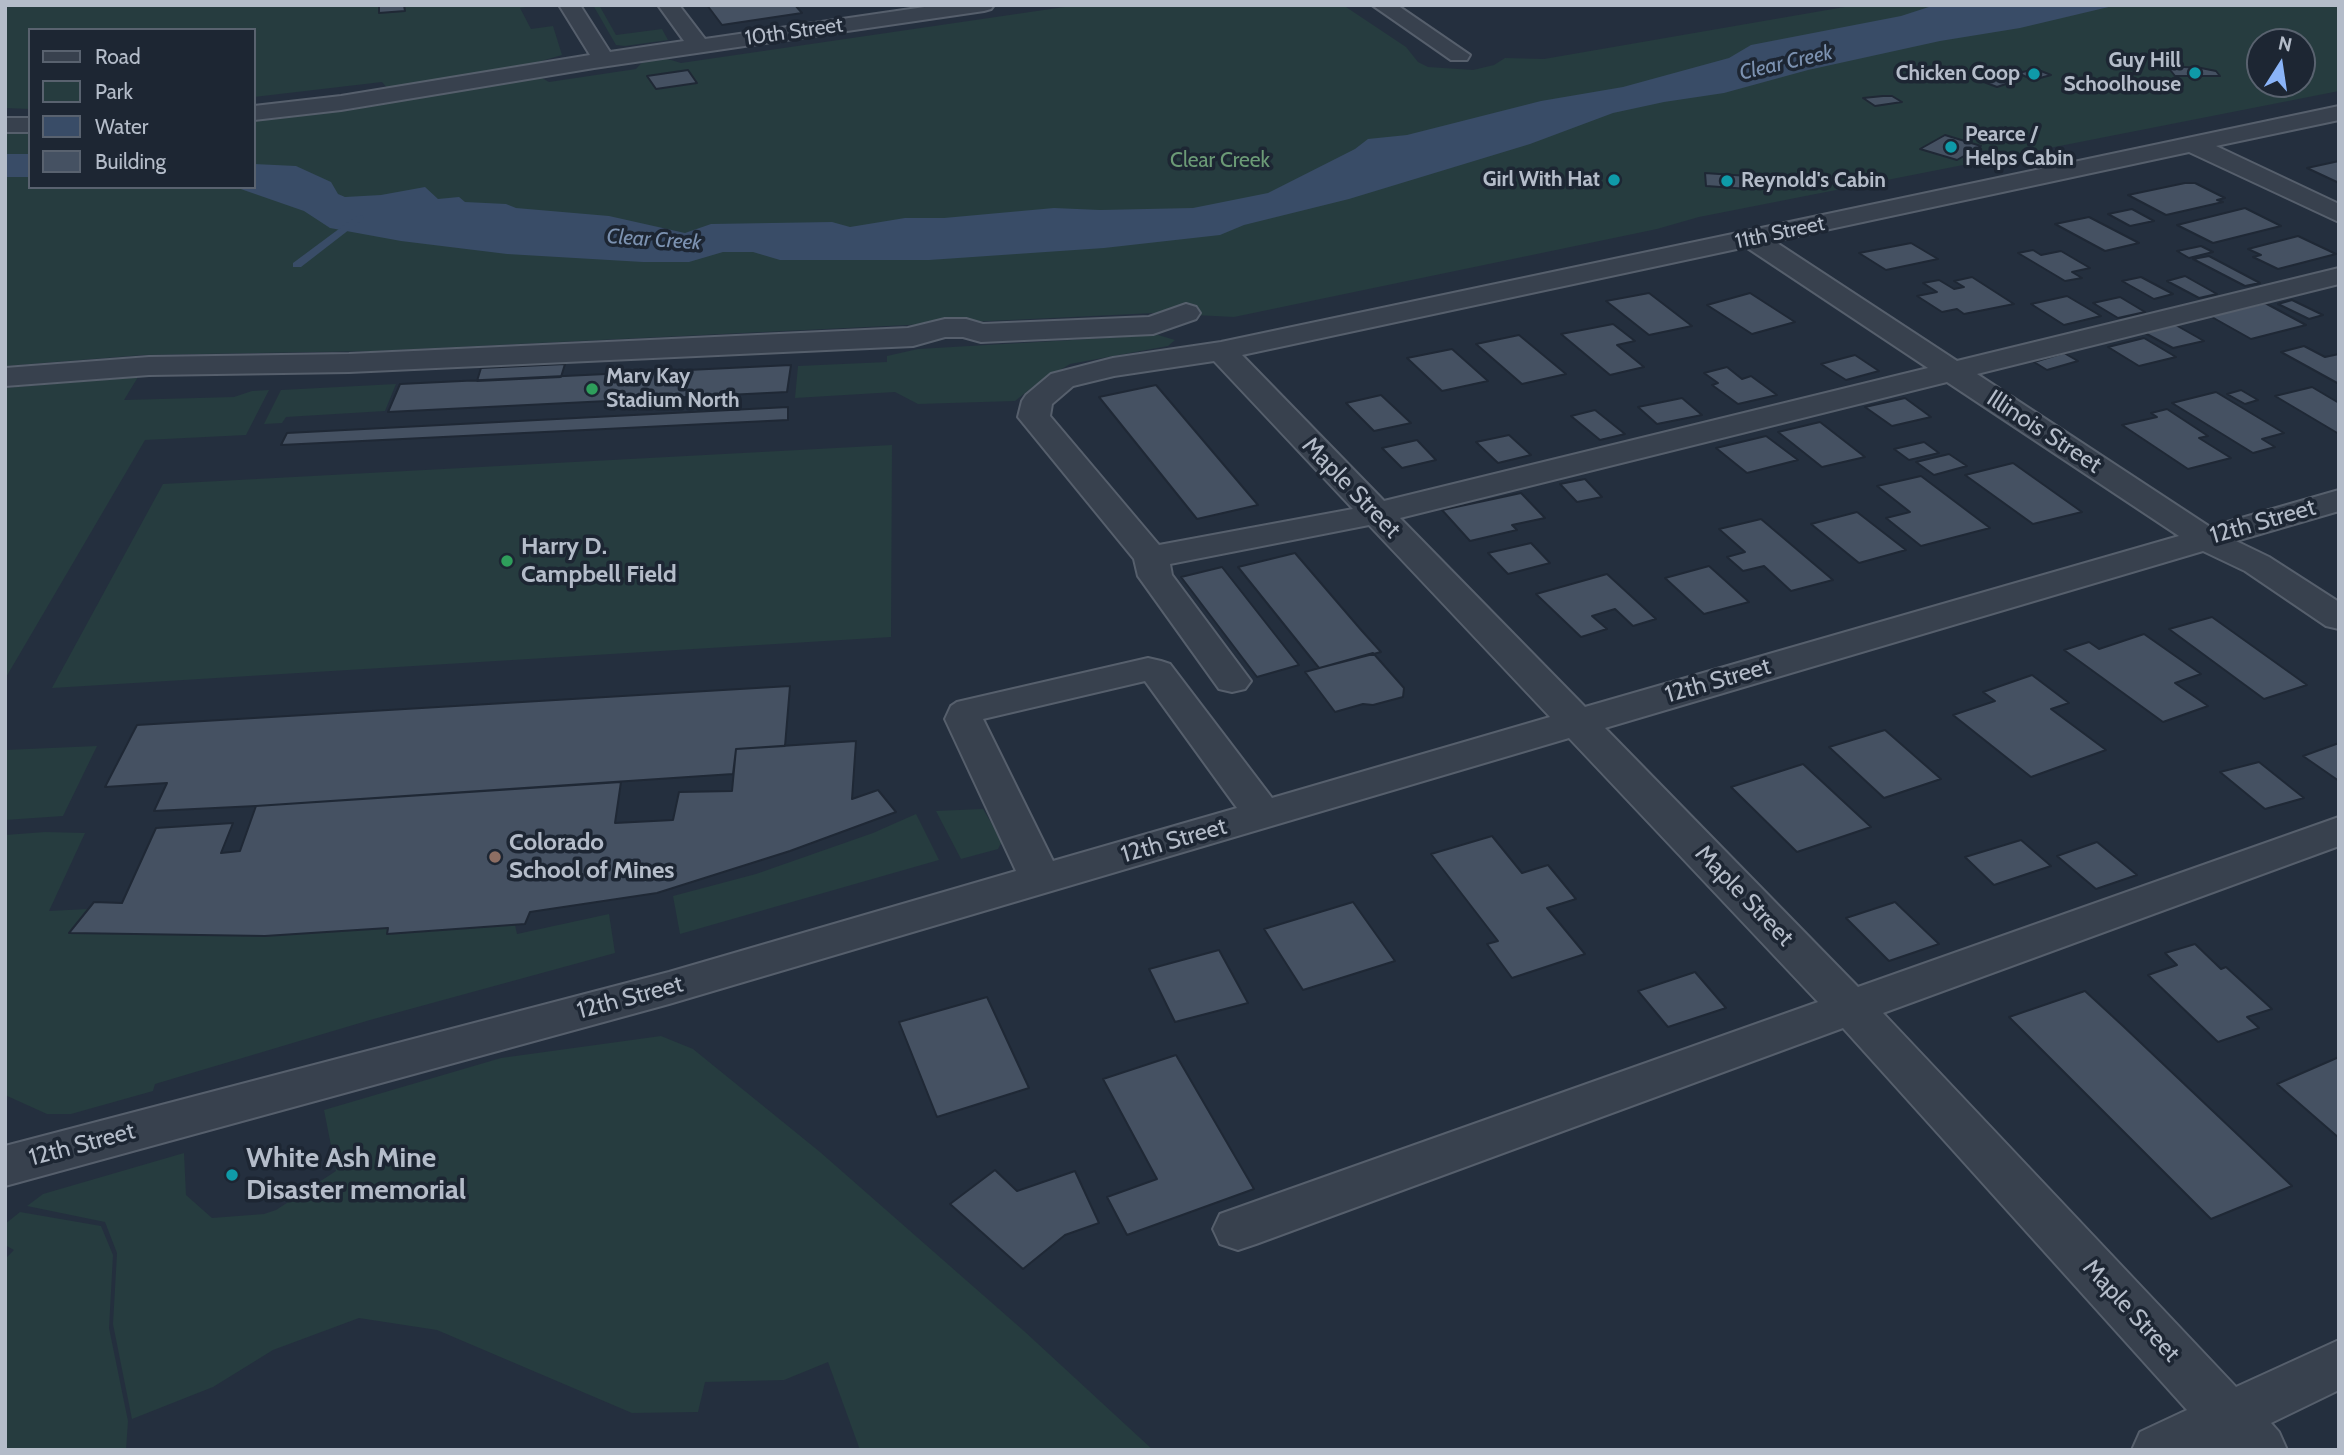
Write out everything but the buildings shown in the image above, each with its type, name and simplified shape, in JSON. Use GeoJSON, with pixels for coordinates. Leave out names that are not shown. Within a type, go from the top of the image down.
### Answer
{"type":"FeatureCollection","features":[{"type":"Feature","properties":{"kind":"street"},"geometry":{"type":"LineString","coordinates":[[569,5],[604,60]]}},
{"type":"Feature","properties":{"kind":"street"},"geometry":{"type":"LineString","coordinates":[[668,5],[699,46]]}},
{"type":"Feature","properties":{"kind":"street","name":"10th Street"},"geometry":{"type":"LineString","coordinates":[[256,113],[341,103],[604,60],[984,5]]}},
{"type":"Feature","properties":{"kind":"street"},"geometry":{"type":"LineString","coordinates":[[1382,5],[1459,55]]}},
{"type":"Feature","properties":{"kind":"street","name":"11th Street"},"geometry":{"type":"LineString","coordinates":[[1151,557],[1034,417],[1037,401],[1062,380],[1113,368],[1221,351],[2339,113]]}},
{"type":"Feature","properties":{"kind":"street"},"geometry":{"type":"LineString","coordinates":[[5,125],[28,125]]}},
{"type":"Feature","properties":{"kind":"street"},"geometry":{"type":"LineString","coordinates":[[2191,144],[2339,214]]}},
{"type":"Feature","properties":{"kind":"street","name":"Illinois Street"},"geometry":{"type":"LineString","coordinates":[[1752,239],[2206,539],[2257,564],[2339,618]]}},
{"type":"Feature","properties":{"kind":"street"},"geometry":{"type":"LineString","coordinates":[[1232,681],[1155,576],[1151,557],[1308,529],[1374,514],[2339,276]]}},
{"type":"Feature","properties":{"kind":"street"},"geometry":{"type":"LineString","coordinates":[[5,377],[149,366],[349,363],[905,337],[930,343],[972,340],[981,333],[1153,325],[1186,313]]}},
{"type":"Feature","properties":{"kind":"street","name":"Maple Street"},"geometry":{"type":"LineString","coordinates":[[1221,351],[1374,514],[1851,1008],[2244,1434]]}},
{"type":"Feature","properties":{"kind":"street","name":"12th Street"},"geometry":{"type":"LineString","coordinates":[[5,1166],[669,988],[2339,500]]}},
{"type":"Feature","properties":{"kind":"street"},"geometry":{"type":"LineString","coordinates":[[1041,880],[964,719],[964,714],[970,710],[1149,669],[1157,672],[1264,814]]}},
{"type":"Feature","properties":{"kind":"street"},"geometry":{"type":"LineString","coordinates":[[1238,1229],[2339,831]]}},
{"type":"Feature","properties":{"kind":"street"},"geometry":{"type":"LineString","coordinates":[[2160,1450],[2244,1434],[2339,1364]]}},
{"type":"Feature","properties":{"kind":"green space"},"geometry":{"type":"Polygon","coordinates":[[[5,5],[538,5],[520,8],[531,29],[553,26],[562,55],[531,64],[388,89],[382,82],[256,97],[256,28],[28,28],[28,109],[5,108],[5,5]]]}},
{"type":"Feature","properties":{"kind":"green space"},"geometry":{"type":"Polygon","coordinates":[[[593,5],[599,5],[616,35],[662,29],[668,40],[616,45],[593,5]]]}},
{"type":"Feature","properties":{"kind":"green space","name":"Clear Creek"},"geometry":{"type":"Polygon","coordinates":[[[1078,5],[1343,5],[1406,47],[1418,62],[1428,67],[1473,70],[1494,65],[1505,58],[1544,59],[1856,5],[2339,5],[2339,91],[2316,96],[2316,28],[2246,28],[2246,98],[2303,98],[1699,217],[1657,229],[1234,317],[1154,313],[374,351],[143,355],[5,366],[5,133],[28,132],[28,189],[256,189],[256,118],[540,77],[549,82],[636,69],[645,59],[661,57],[681,63],[1078,5]]]}},
{"type":"Feature","properties":{"kind":"green space"},"geometry":{"type":"Polygon","coordinates":[[[1158,335],[1175,340],[1168,346],[1070,364],[1015,401],[918,404],[895,392],[795,398],[798,366],[887,362],[887,356],[918,349],[1158,335]]]}},
{"type":"Feature","properties":{"kind":"green space"},"geometry":{"type":"Polygon","coordinates":[[[138,377],[124,400],[234,397],[252,391],[269,390],[246,435],[145,440],[5,679],[5,388],[138,377]]]}},
{"type":"Feature","properties":{"kind":"green space"},"geometry":{"type":"Polygon","coordinates":[[[396,384],[385,411],[286,417],[282,423],[264,424],[281,390],[396,384]]]}},
{"type":"Feature","properties":{"kind":"green space","name":"Harry D. Campbell Field"},"geometry":{"type":"Polygon","coordinates":[[[892,445],[891,637],[52,688],[163,484],[892,445]]]}},
{"type":"Feature","properties":{"kind":"green space"},"geometry":{"type":"Polygon","coordinates":[[[97,746],[63,816],[5,820],[5,750],[97,746]]]}},
{"type":"Feature","properties":{"kind":"green space"},"geometry":{"type":"Polygon","coordinates":[[[983,809],[1002,841],[998,849],[961,859],[936,811],[983,809]]]}},
{"type":"Feature","properties":{"kind":"green space"},"geometry":{"type":"Polygon","coordinates":[[[916,814],[939,860],[680,934],[673,896],[756,874],[873,833],[916,814]]]}},
{"type":"Feature","properties":{"kind":"green space"},"geometry":{"type":"Polygon","coordinates":[[[85,833],[49,911],[88,909],[70,932],[388,928],[388,934],[515,925],[517,934],[609,914],[615,953],[370,1020],[155,1084],[153,1091],[71,1114],[47,1114],[5,1095],[5,835],[85,833]]]}},
{"type":"Feature","properties":{"kind":"green space"},"geometry":{"type":"Polygon","coordinates":[[[661,1036],[693,1049],[820,1152],[1024,1331],[1153,1450],[860,1450],[828,1362],[784,1380],[705,1382],[698,1412],[632,1413],[437,1330],[359,1318],[273,1350],[213,1387],[132,1419],[113,1324],[117,1253],[105,1222],[27,1206],[43,1194],[184,1153],[186,1195],[212,1218],[264,1214],[276,1210],[336,1171],[324,1110],[501,1058],[661,1036]]]}},
{"type":"Feature","properties":{"kind":"green space"},"geometry":{"type":"Polygon","coordinates":[[[20,1212],[101,1226],[113,1255],[109,1328],[128,1421],[126,1450],[5,1450],[5,1259],[14,1250],[5,1245],[5,1224],[20,1212]]]}},
{"type":"Feature","properties":{"kind":"water","name":"Clear Creek"},"geometry":{"type":"Polygon","coordinates":[[[1935,5],[2117,5],[2020,28],[1940,41],[1808,70],[1724,93],[1613,113],[1530,144],[1349,199],[1244,225],[1220,235],[1104,248],[929,260],[780,260],[753,252],[723,252],[689,262],[643,262],[507,254],[401,241],[330,228],[304,211],[241,189],[256,189],[256,164],[296,166],[331,182],[338,194],[345,197],[381,195],[425,187],[438,199],[459,197],[465,202],[609,216],[685,233],[711,224],[832,222],[850,227],[905,218],[944,218],[1054,208],[1193,208],[1268,193],[1355,149],[1368,139],[1407,135],[1541,101],[1623,87],[1729,58],[1751,45],[1901,16],[1935,5]]]}},
{"type":"Feature","properties":{"kind":"water"},"geometry":{"type":"Polygon","coordinates":[[[5,154],[28,154],[28,177],[5,177],[5,154]]]}},
{"type":"Feature","properties":{"kind":"waterway"},"geometry":{"type":"LineString","coordinates":[[297,265],[359,217]]}},
{"type":"Feature","properties":{"kind":"place","name":"Guy Hill Schoolhouse"},"geometry":{"type":"Point","coordinates":[2195,73]}},
{"type":"Feature","properties":{"kind":"place","name":"Chicken Coop"},"geometry":{"type":"Point","coordinates":[2034,74]}},
{"type":"Feature","properties":{"kind":"place","name":"Pearce / Helps Cabin"},"geometry":{"type":"Point","coordinates":[1951,147]}},
{"type":"Feature","properties":{"kind":"place","name":"Girl With Hat"},"geometry":{"type":"Point","coordinates":[1614,180]}},
{"type":"Feature","properties":{"kind":"place","name":"Reynold's Cabin"},"geometry":{"type":"Point","coordinates":[1727,181]}},
{"type":"Feature","properties":{"kind":"place","name":"Marv Kay Stadium North"},"geometry":{"type":"Point","coordinates":[592,389]}},
{"type":"Feature","properties":{"kind":"place","name":"Harry D. Campbell Field"},"geometry":{"type":"Point","coordinates":[507,561]}},
{"type":"Feature","properties":{"kind":"place","name":"Colorado School of Mines"},"geometry":{"type":"Point","coordinates":[495,857]}},
{"type":"Feature","properties":{"kind":"place","name":"White Ash Mine Disaster memorial"},"geometry":{"type":"Point","coordinates":[232,1175]}}]}
